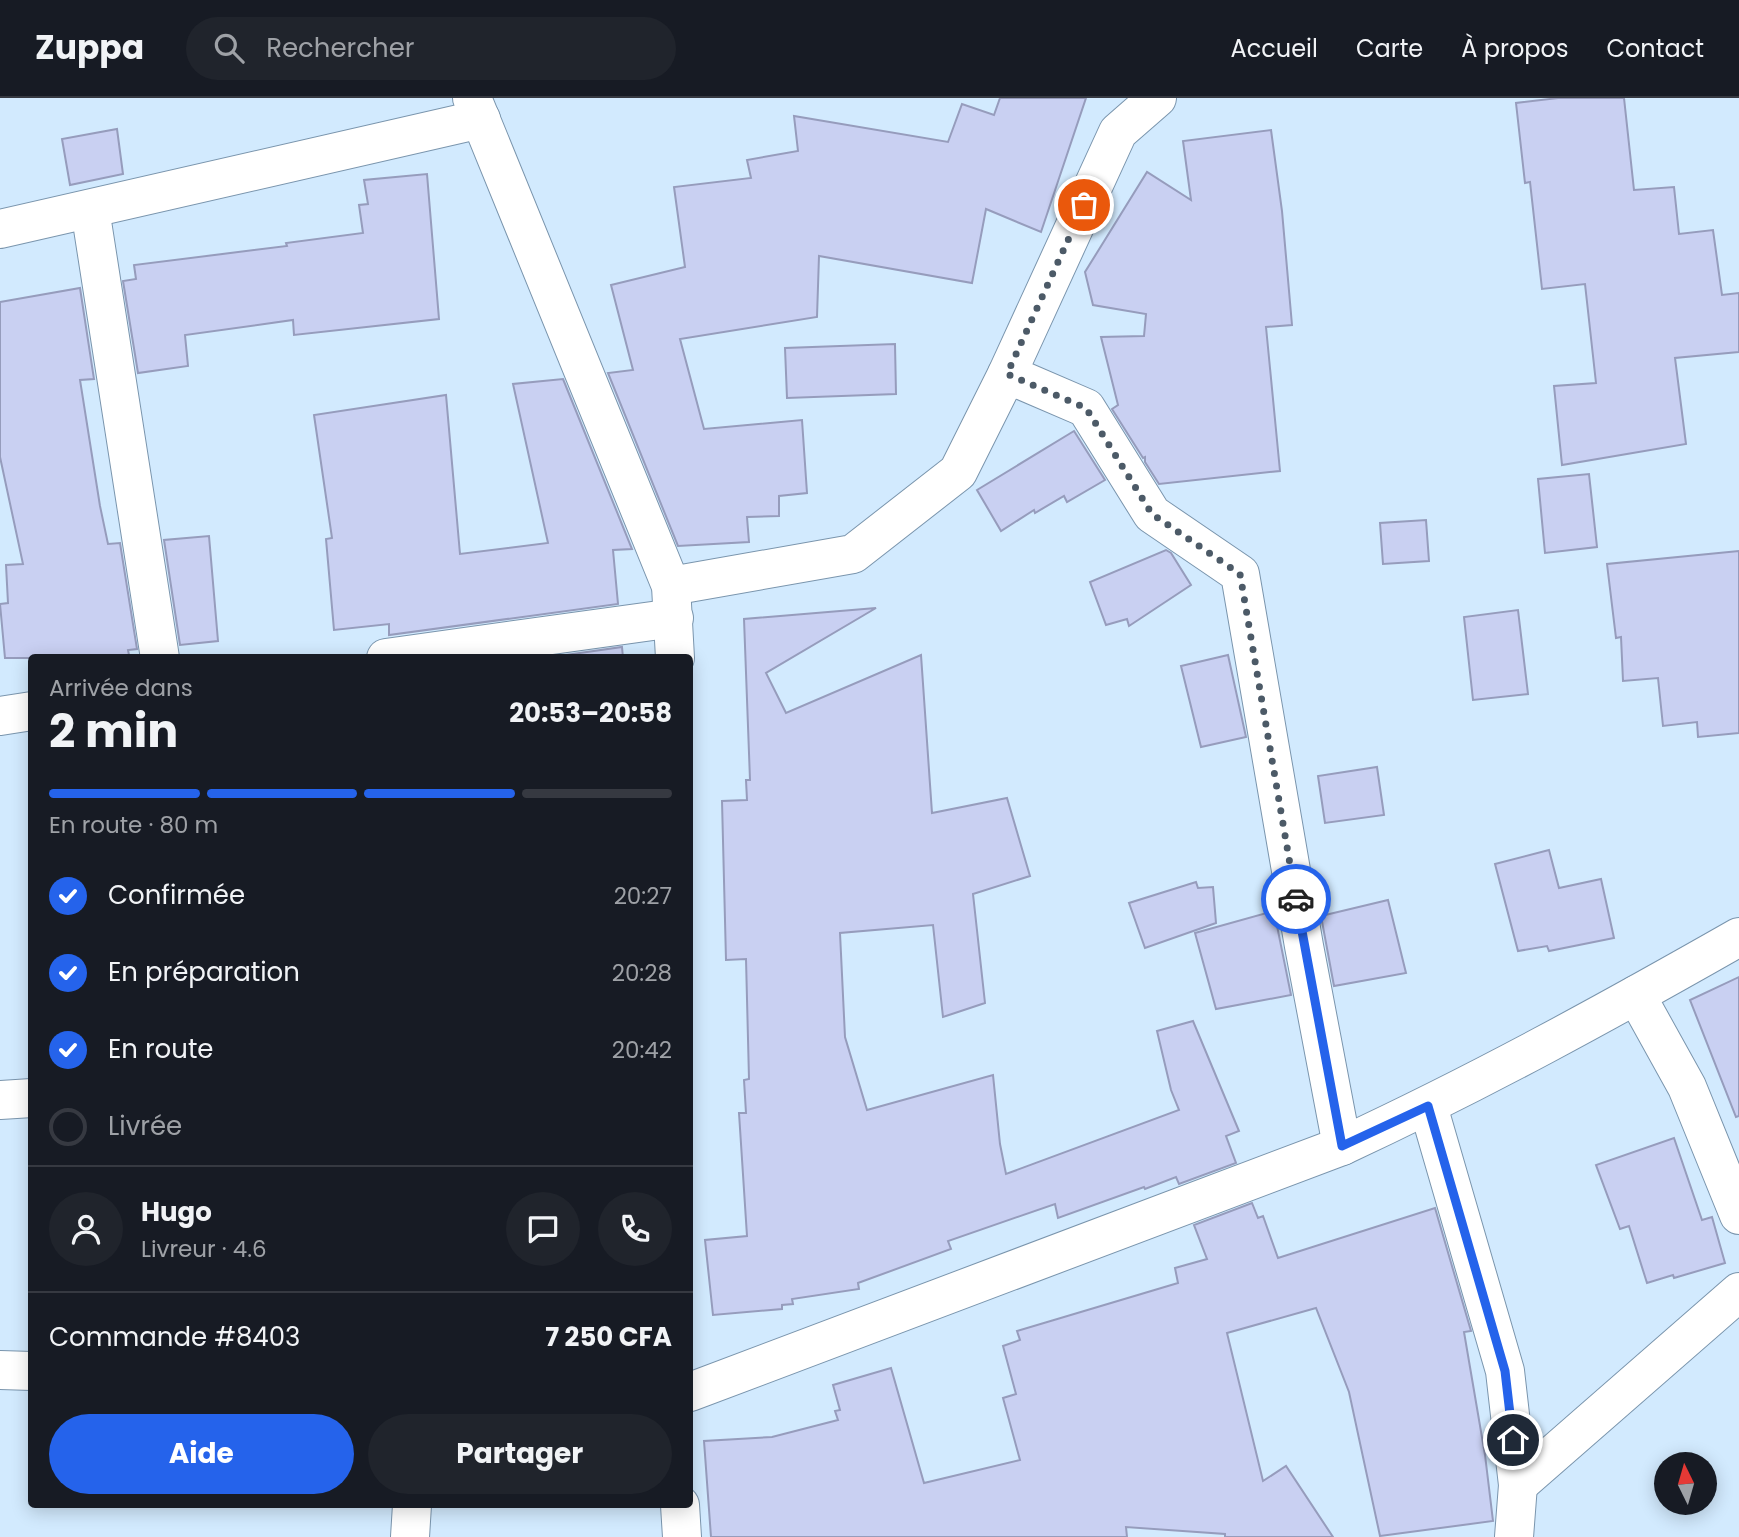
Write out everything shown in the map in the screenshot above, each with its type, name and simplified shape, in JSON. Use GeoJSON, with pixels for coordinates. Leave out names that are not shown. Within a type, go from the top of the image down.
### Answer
{"type":"FeatureCollection","features":[{"type":"Feature","properties":{"kind":"street"},"geometry":{"type":"LineString","coordinates":[[406,654],[673,602],[853,554],[958,472],[1007,374],[1118,132],[1157,98]]}},
{"type":"Feature","properties":{"kind":"street"},"geometry":{"type":"LineString","coordinates":[[0,229],[476,109],[673,602],[675,654]]}},
{"type":"Feature","properties":{"kind":"street"},"geometry":{"type":"LineString","coordinates":[[90,208],[159,654]]}},
{"type":"Feature","properties":{"kind":"street"},"geometry":{"type":"LineString","coordinates":[[1007,374],[1086,408],[1152,514],[1240,574],[1304,946],[1342,1146]]}},
{"type":"Feature","properties":{"kind":"street"},"geometry":{"type":"LineString","coordinates":[[0,716],[28,712]]}},
{"type":"Feature","properties":{"kind":"street"},"geometry":{"type":"LineString","coordinates":[[693,1391],[1342,1146],[1428,1106],[1739,937]]}},
{"type":"Feature","properties":{"kind":"street"},"geometry":{"type":"LineString","coordinates":[[1636,995],[1687,1087],[1739,1214]]}},
{"type":"Feature","properties":{"kind":"street"},"geometry":{"type":"LineString","coordinates":[[0,1100],[28,1098]]}},
{"type":"Feature","properties":{"kind":"street"},"geometry":{"type":"LineString","coordinates":[[1428,1106],[1505,1371],[1518,1485],[1514,1537]]}},
{"type":"Feature","properties":{"kind":"street"},"geometry":{"type":"LineString","coordinates":[[1518,1485],[1739,1292]]}},
{"type":"Feature","properties":{"kind":"street"},"geometry":{"type":"LineString","coordinates":[[0,1370],[28,1371]]}},
{"type":"Feature","properties":{"kind":"street"},"geometry":{"type":"LineString","coordinates":[[410,1537],[412,1508]]}},
{"type":"Feature","properties":{"kind":"street"},"geometry":{"type":"LineString","coordinates":[[680,1508],[681,1537]]}},
{"type":"Feature","properties":{"kind":"building"},"geometry":{"type":"Polygon","coordinates":[[[1000,98],[1086,98],[1041,232],[986,209],[972,283],[819,256],[817,317],[680,339],[704,429],[802,420],[807,493],[779,496],[779,516],[747,517],[749,542],[678,546],[608,373],[633,370],[611,285],[685,267],[674,187],[751,178],[747,160],[798,151],[794,116],[948,142],[962,104],[994,115],[1000,98]]]}},
{"type":"Feature","properties":{"kind":"building"},"geometry":{"type":"Polygon","coordinates":[[[1558,98],[1624,98],[1634,190],[1674,187],[1679,234],[1713,230],[1722,295],[1739,293],[1739,352],[1675,358],[1686,444],[1562,465],[1554,386],[1596,383],[1585,284],[1542,289],[1530,182],[1525,183],[1516,103],[1558,98]]]}},
{"type":"Feature","properties":{"kind":"building"},"geometry":{"type":"Polygon","coordinates":[[[117,129],[123,174],[70,185],[62,139],[117,129]]]}},
{"type":"Feature","properties":{"kind":"building"},"geometry":{"type":"Polygon","coordinates":[[[1271,130],[1282,211],[1292,325],[1266,327],[1280,471],[1159,484],[1145,462],[1145,457],[1143,458],[1112,409],[1118,405],[1101,337],[1144,336],[1146,314],[1093,305],[1085,272],[1147,172],[1191,200],[1183,141],[1271,130]]]}},
{"type":"Feature","properties":{"kind":"building"},"geometry":{"type":"Polygon","coordinates":[[[427,174],[439,319],[294,335],[293,320],[185,335],[188,366],[138,373],[123,281],[136,279],[134,265],[287,246],[286,243],[363,233],[359,205],[368,204],[364,180],[427,174]]]}},
{"type":"Feature","properties":{"kind":"building"},"geometry":{"type":"Polygon","coordinates":[[[80,288],[94,379],[80,380],[108,544],[120,543],[137,649],[128,650],[129,654],[28,654],[28,658],[5,658],[0,604],[8,603],[6,565],[23,564],[0,457],[0,302],[80,288]]]}},
{"type":"Feature","properties":{"kind":"building"},"geometry":{"type":"Polygon","coordinates":[[[895,344],[896,394],[787,398],[785,348],[895,344]]]}},
{"type":"Feature","properties":{"kind":"building"},"geometry":{"type":"Polygon","coordinates":[[[563,379],[632,549],[613,550],[618,604],[389,635],[389,624],[334,630],[326,539],[332,538],[314,415],[446,395],[460,554],[548,543],[513,384],[563,379]]]}},
{"type":"Feature","properties":{"kind":"building"},"geometry":{"type":"Polygon","coordinates":[[[1074,431],[1105,480],[1067,502],[1064,496],[1035,513],[1034,510],[1001,531],[977,490],[1074,431]]]}},
{"type":"Feature","properties":{"kind":"building"},"geometry":{"type":"Polygon","coordinates":[[[1589,474],[1597,547],[1545,553],[1538,479],[1589,474]]]}},
{"type":"Feature","properties":{"kind":"building"},"geometry":{"type":"Polygon","coordinates":[[[1426,520],[1429,561],[1383,564],[1380,523],[1426,520]]]}},
{"type":"Feature","properties":{"kind":"building"},"geometry":{"type":"Polygon","coordinates":[[[209,536],[218,641],[180,645],[164,540],[209,536]]]}},
{"type":"Feature","properties":{"kind":"building"},"geometry":{"type":"Polygon","coordinates":[[[1166,550],[1171,553],[1191,585],[1129,626],[1127,619],[1106,625],[1090,582],[1166,550]]]}},
{"type":"Feature","properties":{"kind":"building"},"geometry":{"type":"Polygon","coordinates":[[[1739,551],[1739,733],[1698,737],[1697,722],[1663,726],[1658,678],[1623,681],[1621,637],[1616,638],[1607,564],[1739,551]]]}},
{"type":"Feature","properties":{"kind":"building"},"geometry":{"type":"Polygon","coordinates":[[[876,608],[766,673],[786,713],[921,655],[932,813],[1007,798],[1030,876],[973,894],[985,1003],[943,1017],[933,925],[840,933],[845,1037],[867,1110],[993,1075],[1006,1174],[1179,1110],[1171,1090],[1157,1031],[1193,1021],[1239,1131],[1226,1136],[1236,1163],[1179,1184],[1176,1177],[1058,1218],[1055,1204],[948,1241],[951,1249],[858,1283],[859,1289],[792,1299],[793,1304],[782,1305],[782,1309],[713,1315],[705,1240],[747,1236],[739,1113],[746,1113],[744,1080],[749,1079],[746,959],[726,960],[722,801],[747,800],[746,780],[750,780],[744,619],[876,608]]]}},
{"type":"Feature","properties":{"kind":"building"},"geometry":{"type":"Polygon","coordinates":[[[1518,610],[1528,694],[1473,700],[1464,617],[1518,610]]]}},
{"type":"Feature","properties":{"kind":"building"},"geometry":{"type":"Polygon","coordinates":[[[622,647],[623,654],[573,654],[622,647]]]}},
{"type":"Feature","properties":{"kind":"building"},"geometry":{"type":"Polygon","coordinates":[[[1228,655],[1246,737],[1201,747],[1181,666],[1228,655]]]}},
{"type":"Feature","properties":{"kind":"building"},"geometry":{"type":"Polygon","coordinates":[[[1377,767],[1384,815],[1325,823],[1318,776],[1377,767]]]}},
{"type":"Feature","properties":{"kind":"building"},"geometry":{"type":"Polygon","coordinates":[[[1549,850],[1559,888],[1601,879],[1614,938],[1549,951],[1547,946],[1518,951],[1495,864],[1549,850]]]}},
{"type":"Feature","properties":{"kind":"building"},"geometry":{"type":"Polygon","coordinates":[[[1196,882],[1198,888],[1213,887],[1216,923],[1145,948],[1129,903],[1196,882]]]}},
{"type":"Feature","properties":{"kind":"building"},"geometry":{"type":"Polygon","coordinates":[[[1388,900],[1406,973],[1334,986],[1321,916],[1388,900]]]}},
{"type":"Feature","properties":{"kind":"building"},"geometry":{"type":"Polygon","coordinates":[[[1274,911],[1291,995],[1216,1009],[1195,933],[1274,911]]]}},
{"type":"Feature","properties":{"kind":"building"},"geometry":{"type":"Polygon","coordinates":[[[1739,977],[1739,1116],[1736,1117],[1690,1000],[1739,977]]]}},
{"type":"Feature","properties":{"kind":"building"},"geometry":{"type":"Polygon","coordinates":[[[1674,1138],[1702,1220],[1712,1217],[1725,1263],[1647,1283],[1629,1226],[1620,1229],[1596,1165],[1674,1138]]]}},
{"type":"Feature","properties":{"kind":"building"},"geometry":{"type":"Polygon","coordinates":[[[1252,1203],[1258,1218],[1263,1216],[1278,1258],[1435,1208],[1471,1331],[1464,1332],[1485,1455],[1493,1521],[1380,1536],[1349,1392],[1316,1308],[1227,1333],[1263,1481],[1286,1466],[1333,1537],[1225,1537],[1225,1534],[1126,1527],[1127,1537],[711,1537],[704,1441],[772,1437],[838,1420],[835,1411],[840,1410],[833,1385],[891,1368],[924,1483],[1020,1460],[1003,1398],[1016,1394],[1003,1346],[1020,1340],[1017,1331],[1178,1283],[1175,1268],[1207,1259],[1194,1225],[1252,1203]]]}},
{"type":"Feature","properties":{"kind":"way so far"},"geometry":{"type":"LineString","coordinates":[[1084,205],[1007,374],[1086,408],[1152,514],[1240,574],[1296,899]]}},
{"type":"Feature","properties":{"kind":"route"},"geometry":{"type":"LineString","coordinates":[[1296,899],[1342,1146],[1428,1106],[1505,1371],[1513,1440]]}}]}
